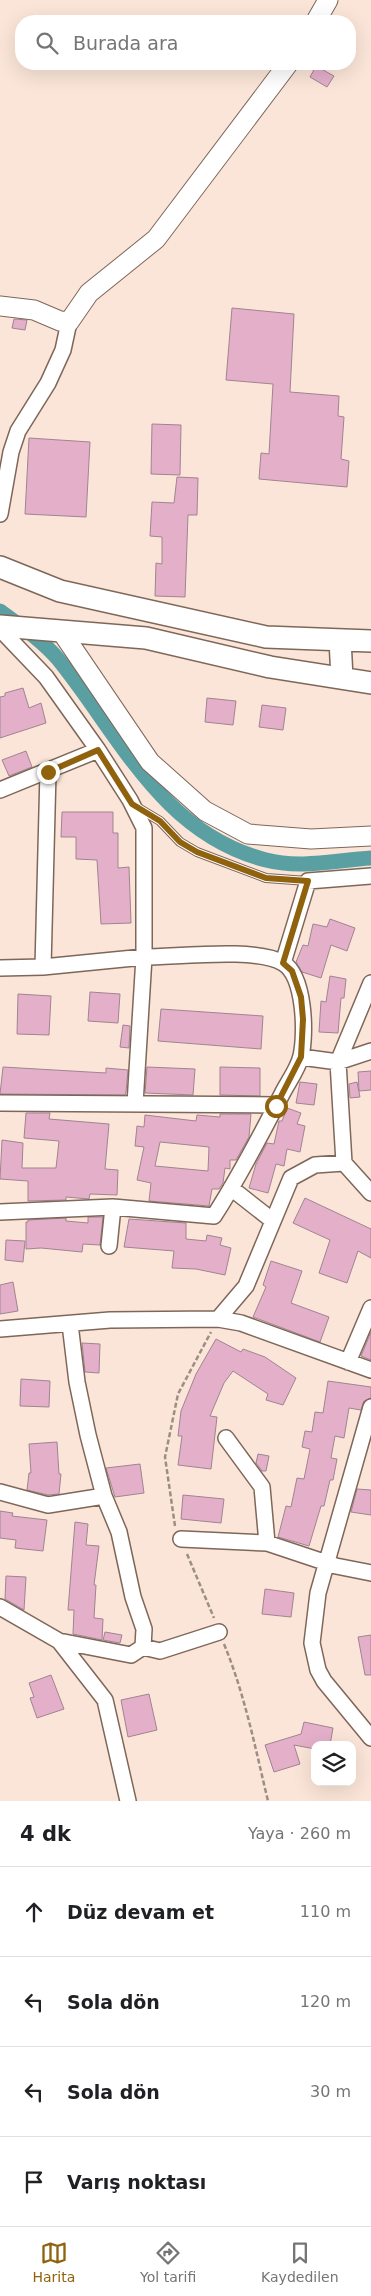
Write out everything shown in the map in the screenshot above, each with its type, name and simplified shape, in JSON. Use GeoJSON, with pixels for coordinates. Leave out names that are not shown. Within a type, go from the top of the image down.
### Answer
{"type":"FeatureCollection","features":[{"type":"Feature","properties":{"kind":"main road"},"geometry":{"type":"LineString","coordinates":[[0,567],[60,592],[266,637],[371,641]]}},
{"type":"Feature","properties":{"kind":"main road"},"geometry":{"type":"LineString","coordinates":[[1,627],[32,627],[146,638],[270,667],[371,683]]}},
{"type":"Feature","properties":{"kind":"main road"},"geometry":{"type":"LineString","coordinates":[[340,640],[342,678]]}},
{"type":"Feature","properties":{"kind":"street"},"geometry":{"type":"LineString","coordinates":[[319,15],[328,0]]}},
{"type":"Feature","properties":{"kind":"street"},"geometry":{"type":"LineString","coordinates":[[0,514],[11,452],[18,431],[48,383],[63,350],[68,322],[89,293],[156,239],[283,70]]}},
{"type":"Feature","properties":{"kind":"street"},"geometry":{"type":"LineString","coordinates":[[0,306],[34,310],[60,321],[68,322]]}},
{"type":"Feature","properties":{"kind":"street"},"geometry":{"type":"LineString","coordinates":[[1,627],[46,678],[98,750],[132,804],[144,828],[144,957],[135,1104]]}},
{"type":"Feature","properties":{"kind":"street"},"geometry":{"type":"LineString","coordinates":[[61,631],[150,762],[204,811],[248,834],[310,839],[371,836]]}},
{"type":"Feature","properties":{"kind":"street"},"geometry":{"type":"LineString","coordinates":[[0,790],[98,750]]}},
{"type":"Feature","properties":{"kind":"street"},"geometry":{"type":"LineString","coordinates":[[43,967],[48,772]]}},
{"type":"Feature","properties":{"kind":"street"},"geometry":{"type":"LineString","coordinates":[[283,963],[308,881],[371,876]]}},
{"type":"Feature","properties":{"kind":"street"},"geometry":{"type":"LineString","coordinates":[[0,968],[43,967],[144,957],[247,955],[283,963],[292,971],[301,997],[303,1019],[301,1057],[232,1188],[214,1216],[113,1208],[0,1212]]}},
{"type":"Feature","properties":{"kind":"street"},"geometry":{"type":"LineString","coordinates":[[371,984],[367,1000],[338,1062],[344,1163],[371,1193]]}},
{"type":"Feature","properties":{"kind":"street"},"geometry":{"type":"LineString","coordinates":[[301,1057],[338,1062],[371,1051]]}},
{"type":"Feature","properties":{"kind":"street"},"geometry":{"type":"LineString","coordinates":[[0,1103],[276,1106]]}},
{"type":"Feature","properties":{"kind":"street"},"geometry":{"type":"LineString","coordinates":[[218,1319],[246,1286],[290,1178],[315,1165],[344,1163]]}},
{"type":"Feature","properties":{"kind":"street"},"geometry":{"type":"LineString","coordinates":[[232,1188],[273,1221]]}},
{"type":"Feature","properties":{"kind":"street"},"geometry":{"type":"LineString","coordinates":[[109,1246],[113,1208]]}},
{"type":"Feature","properties":{"kind":"street"},"geometry":{"type":"LineString","coordinates":[[348,1362],[371,1308]]}},
{"type":"Feature","properties":{"kind":"street"},"geometry":{"type":"LineString","coordinates":[[0,1329],[110,1320],[218,1319],[241,1323],[371,1370]]}},
{"type":"Feature","properties":{"kind":"street"},"geometry":{"type":"LineString","coordinates":[[70,1324],[77,1382],[104,1496],[119,1532],[133,1597],[144,1628],[143,1647]]}},
{"type":"Feature","properties":{"kind":"street"},"geometry":{"type":"LineString","coordinates":[[371,1407],[318,1594],[312,1642],[324,1680],[371,1738]]}},
{"type":"Feature","properties":{"kind":"street"},"geometry":{"type":"LineString","coordinates":[[226,1438],[262,1487],[266,1543]]}},
{"type":"Feature","properties":{"kind":"street"},"geometry":{"type":"LineString","coordinates":[[0,1492],[48,1505],[104,1496]]}},
{"type":"Feature","properties":{"kind":"street"},"geometry":{"type":"LineString","coordinates":[[181,1539],[266,1543],[328,1563],[371,1573]]}},
{"type":"Feature","properties":{"kind":"street"},"geometry":{"type":"LineString","coordinates":[[0,1607],[59,1641],[131,1655],[143,1647],[160,1651],[219,1632]]}},
{"type":"Feature","properties":{"kind":"street"},"geometry":{"type":"LineString","coordinates":[[59,1641],[105,1700],[128,1801]]}},
{"type":"Feature","properties":{"kind":"lane"},"geometry":{"type":"LineString","coordinates":[[132,804],[160,821],[180,842],[197,852],[266,878],[308,881]]}},
{"type":"Feature","properties":{"kind":"path"},"geometry":{"type":"LineString","coordinates":[[218,1319],[178,1394],[165,1457],[173,1522],[202,1584],[219,1632],[239,1679],[268,1801]]}},
{"type":"Feature","properties":{"kind":"building"},"geometry":{"type":"Polygon","coordinates":[[[314,70],[323,70],[334,76],[327,87],[310,77],[314,70]]]}},
{"type":"Feature","properties":{"kind":"building"},"geometry":{"type":"Polygon","coordinates":[[[232,308],[294,314],[290,392],[339,396],[338,416],[344,417],[341,459],[349,461],[347,487],[259,479],[261,453],[269,454],[273,384],[226,380],[232,308]]]}},
{"type":"Feature","properties":{"kind":"building"},"geometry":{"type":"Polygon","coordinates":[[[14,319],[27,320],[25,330],[12,328],[14,319]]]}},
{"type":"Feature","properties":{"kind":"building"},"geometry":{"type":"Polygon","coordinates":[[[152,424],[181,425],[180,475],[151,474],[152,424]]]}},
{"type":"Feature","properties":{"kind":"building"},"geometry":{"type":"Polygon","coordinates":[[[29,438],[90,442],[86,517],[25,514],[29,438]]]}},
{"type":"Feature","properties":{"kind":"building"},"geometry":{"type":"Polygon","coordinates":[[[177,477],[198,478],[197,515],[188,515],[185,597],[155,596],[156,563],[162,564],[162,537],[150,536],[152,502],[174,503],[177,477]]]}},
{"type":"Feature","properties":{"kind":"building"},"geometry":{"type":"Polygon","coordinates":[[[23,688],[29,708],[41,703],[46,723],[0,738],[0,697],[5,696],[5,693],[23,688]]]}},
{"type":"Feature","properties":{"kind":"building"},"geometry":{"type":"Polygon","coordinates":[[[207,698],[236,701],[233,725],[205,722],[207,698]]]}},
{"type":"Feature","properties":{"kind":"building"},"geometry":{"type":"Polygon","coordinates":[[[262,705],[286,708],[283,730],[259,727],[262,705]]]}},
{"type":"Feature","properties":{"kind":"building"},"geometry":{"type":"Polygon","coordinates":[[[26,751],[32,767],[9,776],[2,760],[26,751]]]}},
{"type":"Feature","properties":{"kind":"building"},"geometry":{"type":"Polygon","coordinates":[[[62,812],[113,812],[113,833],[118,833],[118,868],[129,867],[131,923],[101,924],[97,860],[76,859],[76,837],[61,837],[62,812]]]}},
{"type":"Feature","properties":{"kind":"building"},"geometry":{"type":"Polygon","coordinates":[[[330,919],[355,928],[347,951],[331,945],[321,978],[302,972],[296,962],[303,945],[308,946],[313,924],[327,927],[330,919]]]}},
{"type":"Feature","properties":{"kind":"building"},"geometry":{"type":"Polygon","coordinates":[[[330,976],[346,979],[344,998],[341,998],[338,1033],[319,1032],[321,1001],[326,1002],[330,976]]]}},
{"type":"Feature","properties":{"kind":"building"},"geometry":{"type":"Polygon","coordinates":[[[90,992],[120,994],[118,1023],[88,1021],[90,992]]]}},
{"type":"Feature","properties":{"kind":"building"},"geometry":{"type":"Polygon","coordinates":[[[18,994],[51,996],[49,1035],[17,1034],[18,994]]]}},
{"type":"Feature","properties":{"kind":"building"},"geometry":{"type":"Polygon","coordinates":[[[161,1009],[263,1016],[261,1049],[158,1041],[161,1009]]]}},
{"type":"Feature","properties":{"kind":"building"},"geometry":{"type":"Polygon","coordinates":[[[123,1025],[130,1026],[129,1048],[120,1047],[123,1025]]]}},
{"type":"Feature","properties":{"kind":"building"},"geometry":{"type":"Polygon","coordinates":[[[3,1067],[106,1073],[106,1068],[128,1070],[126,1092],[125,1095],[0,1094],[3,1067]]]}},
{"type":"Feature","properties":{"kind":"building"},"geometry":{"type":"Polygon","coordinates":[[[147,1067],[195,1069],[193,1095],[145,1093],[147,1067]]]}},
{"type":"Feature","properties":{"kind":"building"},"geometry":{"type":"Polygon","coordinates":[[[220,1067],[260,1068],[260,1096],[220,1095],[220,1067]]]}},
{"type":"Feature","properties":{"kind":"building"},"geometry":{"type":"Polygon","coordinates":[[[371,1071],[371,1090],[359,1091],[358,1072],[371,1071]]]}},
{"type":"Feature","properties":{"kind":"building"},"geometry":{"type":"Polygon","coordinates":[[[300,1082],[317,1084],[314,1105],[296,1103],[300,1082]]]}},
{"type":"Feature","properties":{"kind":"building"},"geometry":{"type":"Polygon","coordinates":[[[357,1082],[360,1097],[350,1098],[349,1084],[357,1082]]]}},
{"type":"Feature","properties":{"kind":"building"},"geometry":{"type":"Polygon","coordinates":[[[287,1108],[301,1113],[297,1124],[305,1126],[300,1152],[287,1149],[284,1166],[276,1164],[268,1193],[249,1188],[256,1164],[267,1143],[274,1144],[279,1121],[282,1121],[287,1108]]]}},
{"type":"Feature","properties":{"kind":"building"},"geometry":{"type":"Polygon","coordinates":[[[26,1113],[50,1113],[49,1119],[109,1124],[105,1169],[118,1170],[117,1195],[90,1194],[89,1199],[66,1197],[66,1200],[28,1201],[28,1181],[0,1179],[2,1140],[23,1143],[22,1168],[56,1168],[59,1141],[24,1138],[26,1113]]]}},
{"type":"Feature","properties":{"kind":"building"},"geometry":{"type":"Polygon","coordinates":[[[220,1114],[251,1114],[249,1137],[236,1160],[230,1160],[230,1169],[225,1168],[223,1183],[219,1189],[212,1189],[209,1206],[149,1201],[151,1183],[137,1180],[144,1147],[135,1146],[137,1126],[144,1127],[145,1115],[196,1121],[197,1115],[220,1117],[220,1114]],[[160,1142],[155,1166],[208,1171],[209,1147],[160,1142]]]}},
{"type":"Feature","properties":{"kind":"building"},"geometry":{"type":"Polygon","coordinates":[[[305,1198],[371,1229],[371,1258],[358,1251],[347,1283],[319,1273],[330,1240],[293,1223],[305,1198]]]}},
{"type":"Feature","properties":{"kind":"building"},"geometry":{"type":"Polygon","coordinates":[[[88,1217],[103,1217],[100,1245],[83,1244],[82,1252],[41,1248],[26,1249],[26,1222],[28,1220],[66,1218],[66,1221],[88,1223],[88,1217]]]}},
{"type":"Feature","properties":{"kind":"building"},"geometry":{"type":"Polygon","coordinates":[[[129,1219],[186,1223],[186,1239],[206,1241],[207,1235],[222,1238],[220,1245],[231,1248],[225,1275],[196,1269],[172,1268],[174,1251],[124,1247],[129,1219]]]}},
{"type":"Feature","properties":{"kind":"building"},"geometry":{"type":"Polygon","coordinates":[[[6,1240],[25,1241],[23,1262],[5,1260],[6,1240]]]}},
{"type":"Feature","properties":{"kind":"building"},"geometry":{"type":"Polygon","coordinates":[[[271,1261],[302,1271],[291,1303],[329,1317],[320,1342],[253,1317],[266,1287],[263,1285],[271,1261]]]}},
{"type":"Feature","properties":{"kind":"building"},"geometry":{"type":"Polygon","coordinates":[[[13,1282],[18,1311],[0,1314],[0,1285],[13,1282]]]}},
{"type":"Feature","properties":{"kind":"building"},"geometry":{"type":"Polygon","coordinates":[[[371,1332],[371,1360],[361,1356],[371,1332]]]}},
{"type":"Feature","properties":{"kind":"building"},"geometry":{"type":"Polygon","coordinates":[[[216,1339],[241,1352],[243,1349],[265,1357],[296,1378],[283,1405],[266,1400],[268,1394],[233,1371],[224,1383],[210,1416],[217,1417],[211,1469],[178,1465],[182,1436],[178,1436],[181,1411],[196,1374],[216,1339]]]}},
{"type":"Feature","properties":{"kind":"building"},"geometry":{"type":"Polygon","coordinates":[[[82,1343],[100,1344],[99,1373],[85,1372],[82,1343]]]}},
{"type":"Feature","properties":{"kind":"building"},"geometry":{"type":"Polygon","coordinates":[[[21,1379],[50,1381],[49,1407],[20,1406],[21,1379]]]}},
{"type":"Feature","properties":{"kind":"building"},"geometry":{"type":"Polygon","coordinates":[[[328,1381],[371,1387],[371,1398],[364,1401],[361,1410],[349,1408],[344,1438],[335,1436],[331,1458],[337,1459],[333,1480],[330,1480],[324,1506],[321,1506],[309,1546],[278,1537],[286,1506],[291,1507],[297,1478],[304,1479],[310,1449],[302,1447],[305,1431],[312,1432],[315,1412],[323,1413],[328,1381]]]}},
{"type":"Feature","properties":{"kind":"building"},"geometry":{"type":"Polygon","coordinates":[[[57,1442],[59,1474],[61,1474],[59,1494],[48,1495],[27,1490],[29,1473],[31,1473],[29,1444],[57,1442]]]}},
{"type":"Feature","properties":{"kind":"building"},"geometry":{"type":"Polygon","coordinates":[[[258,1454],[269,1456],[266,1471],[262,1471],[256,1463],[258,1454]]]}},
{"type":"Feature","properties":{"kind":"building"},"geometry":{"type":"Polygon","coordinates":[[[140,1464],[144,1493],[115,1497],[106,1468],[140,1464]]]}},
{"type":"Feature","properties":{"kind":"building"},"geometry":{"type":"Polygon","coordinates":[[[357,1489],[371,1490],[371,1515],[351,1512],[357,1489]]]}},
{"type":"Feature","properties":{"kind":"building"},"geometry":{"type":"Polygon","coordinates":[[[183,1495],[224,1499],[221,1523],[181,1519],[183,1495]]]}},
{"type":"Feature","properties":{"kind":"building"},"geometry":{"type":"Polygon","coordinates":[[[0,1511],[13,1513],[12,1516],[47,1520],[43,1551],[15,1548],[16,1540],[0,1538],[0,1511]]]}},
{"type":"Feature","properties":{"kind":"building"},"geometry":{"type":"Polygon","coordinates":[[[75,1522],[88,1524],[86,1545],[99,1546],[94,1585],[96,1585],[94,1618],[103,1619],[102,1640],[73,1634],[74,1610],[68,1610],[75,1522]]]}},
{"type":"Feature","properties":{"kind":"building"},"geometry":{"type":"Polygon","coordinates":[[[6,1576],[26,1577],[24,1610],[5,1599],[6,1576]]]}},
{"type":"Feature","properties":{"kind":"building"},"geometry":{"type":"Polygon","coordinates":[[[265,1589],[294,1593],[291,1617],[262,1614],[265,1589]]]}},
{"type":"Feature","properties":{"kind":"building"},"geometry":{"type":"Polygon","coordinates":[[[105,1632],[122,1635],[120,1643],[103,1640],[105,1632]]]}},
{"type":"Feature","properties":{"kind":"building"},"geometry":{"type":"Polygon","coordinates":[[[371,1635],[371,1675],[365,1675],[358,1637],[371,1635]]]}},
{"type":"Feature","properties":{"kind":"building"},"geometry":{"type":"Polygon","coordinates":[[[51,1675],[64,1709],[37,1718],[30,1698],[34,1697],[29,1683],[51,1675]]]}},
{"type":"Feature","properties":{"kind":"building"},"geometry":{"type":"Polygon","coordinates":[[[149,1694],[157,1730],[128,1737],[121,1700],[149,1694]]]}},
{"type":"Feature","properties":{"kind":"building"},"geometry":{"type":"Polygon","coordinates":[[[304,1722],[333,1728],[331,1741],[311,1741],[311,1748],[294,1745],[300,1764],[274,1772],[265,1745],[301,1734],[304,1722]]]}},
{"type":"Feature","properties":{"kind":"waterway"},"geometry":{"type":"LineString","coordinates":[[0,611],[52,652],[146,778],[170,805],[198,828],[229,847],[279,863],[305,864],[371,858]]}},
{"type":"Feature","properties":{"kind":"route"},"geometry":{"type":"LineString","coordinates":[[48,772],[98,750],[132,804],[160,821],[180,842],[197,852],[266,878],[308,881],[283,963],[292,971],[301,997],[303,1019],[301,1057],[276,1106]]}}]}
